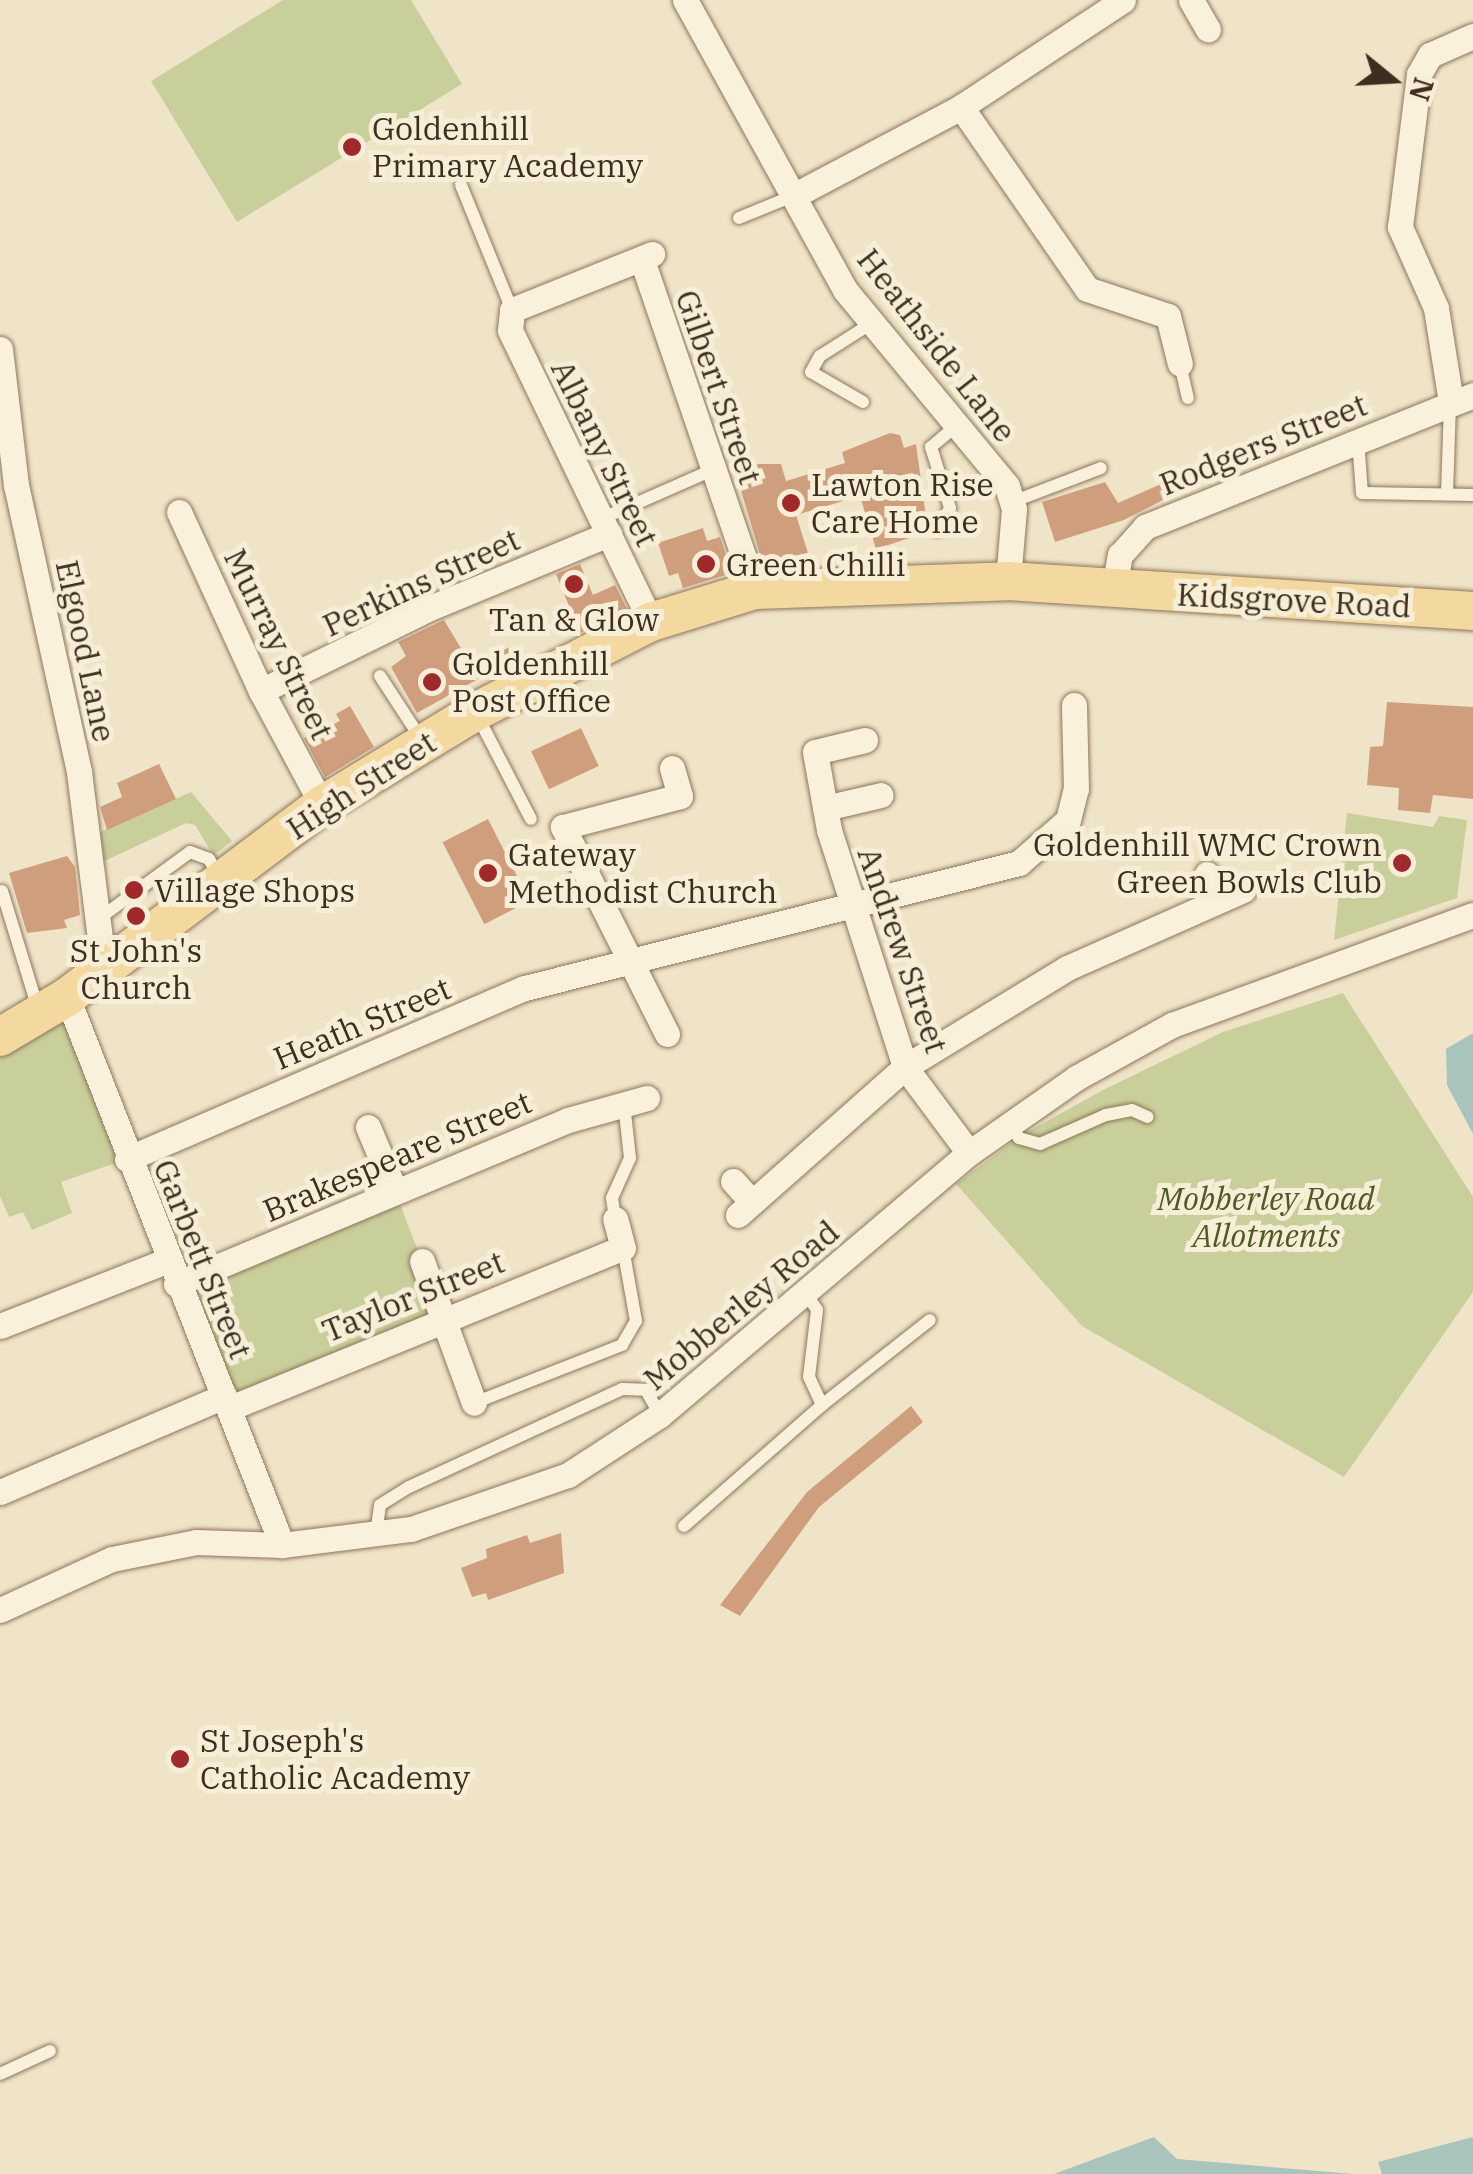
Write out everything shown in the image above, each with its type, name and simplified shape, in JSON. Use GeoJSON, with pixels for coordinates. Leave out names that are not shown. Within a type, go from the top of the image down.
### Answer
{"type":"FeatureCollection","features":[{"type":"Feature","properties":{"kind":"main road","name":"High Street"},"geometry":{"type":"LineString","coordinates":[[0,1037],[104,969],[322,805],[476,712],[651,622],[755,590],[1008,582],[1114,588]]}},
{"type":"Feature","properties":{"kind":"main road","name":"Kidsgrove Road"},"geometry":{"type":"LineString","coordinates":[[1114,588],[1473,611]]}},
{"type":"Feature","properties":{"kind":"street","name":"Heathside Lane"},"geometry":{"type":"LineString","coordinates":[[685,0],[845,290],[1007,486],[1012,502]]}},
{"type":"Feature","properties":{"kind":"street"},"geometry":{"type":"LineString","coordinates":[[795,195],[961,107],[1123,0]]}},
{"type":"Feature","properties":{"kind":"street"},"geometry":{"type":"LineString","coordinates":[[1191,0],[1208,28]]}},
{"type":"Feature","properties":{"kind":"street"},"geometry":{"type":"LineString","coordinates":[[1462,398],[1436,308],[1400,227],[1419,74],[1430,55],[1473,36]]}},
{"type":"Feature","properties":{"kind":"street"},"geometry":{"type":"LineString","coordinates":[[961,107],[1087,289],[1175,312],[1180,364]]}},
{"type":"Feature","properties":{"kind":"street","name":"Gilbert Street"},"geometry":{"type":"LineString","coordinates":[[512,310],[647,257],[712,470],[755,590]]}},
{"type":"Feature","properties":{"kind":"street","name":"Albany Street"},"geometry":{"type":"LineString","coordinates":[[512,310],[510,330],[651,622]]}},
{"type":"Feature","properties":{"kind":"street","name":"Elgood Lane"},"geometry":{"type":"LineString","coordinates":[[0,348],[16,485],[62,676],[104,969]]}},
{"type":"Feature","properties":{"kind":"street","name":"Rodgers Street"},"geometry":{"type":"LineString","coordinates":[[1114,588],[1120,555],[1144,528],[1462,398]]}},
{"type":"Feature","properties":{"kind":"street"},"geometry":{"type":"LineString","coordinates":[[1008,582],[1012,502]]}},
{"type":"Feature","properties":{"kind":"street","name":"Murray Street"},"geometry":{"type":"LineString","coordinates":[[179,512],[261,691],[322,805]]}},
{"type":"Feature","properties":{"kind":"street","name":"Perkins Street"},"geometry":{"type":"LineString","coordinates":[[261,691],[605,526]]}},
{"type":"Feature","properties":{"kind":"street","name":"Heath Street"},"geometry":{"type":"LineString","coordinates":[[127,1159],[525,988],[629,966],[1019,863],[1046,845],[1068,820],[1076,788],[1074,705]]}},
{"type":"Feature","properties":{"kind":"street","name":"Andrew Street"},"geometry":{"type":"LineString","coordinates":[[864,740],[812,740],[850,909],[904,1067],[969,1153]]}},
{"type":"Feature","properties":{"kind":"street"},"geometry":{"type":"LineString","coordinates":[[667,1034],[597,912],[564,827],[680,796],[672,768]]}},
{"type":"Feature","properties":{"kind":"street"},"geometry":{"type":"LineString","coordinates":[[825,808],[881,795]]}},
{"type":"Feature","properties":{"kind":"street"},"geometry":{"type":"LineString","coordinates":[[1206,874],[1216,900]]}},
{"type":"Feature","properties":{"kind":"street"},"geometry":{"type":"LineString","coordinates":[[733,1181],[745,1209],[904,1067],[1066,968],[1243,890]]}},
{"type":"Feature","properties":{"kind":"street","name":"Mobberley Road"},"geometry":{"type":"LineString","coordinates":[[0,1610],[112,1560],[196,1542],[282,1544],[410,1529],[568,1474],[660,1416],[969,1153],[1010,1124],[1172,1025],[1473,915]]}},
{"type":"Feature","properties":{"kind":"street","name":"Garbett Street"},"geometry":{"type":"LineString","coordinates":[[53,1005],[127,1159],[282,1544]]}},
{"type":"Feature","properties":{"kind":"street","name":"Brakespeare Street"},"geometry":{"type":"LineString","coordinates":[[0,1326],[171,1273],[395,1192],[568,1120],[635,1101]]}},
{"type":"Feature","properties":{"kind":"street"},"geometry":{"type":"LineString","coordinates":[[368,1127],[395,1192]]}},
{"type":"Feature","properties":{"kind":"street"},"geometry":{"type":"LineString","coordinates":[[615,1219],[622,1248]]}},
{"type":"Feature","properties":{"kind":"street","name":"Taylor Street"},"geometry":{"type":"LineString","coordinates":[[0,1492],[622,1248]]}},
{"type":"Feature","properties":{"kind":"street"},"geometry":{"type":"LineString","coordinates":[[422,1262],[474,1403]]}},
{"type":"Feature","properties":{"kind":"lane"},"geometry":{"type":"LineString","coordinates":[[461,185],[512,310]]}},
{"type":"Feature","properties":{"kind":"lane"},"geometry":{"type":"LineString","coordinates":[[738,218],[795,195]]}},
{"type":"Feature","properties":{"kind":"lane"},"geometry":{"type":"LineString","coordinates":[[863,402],[814,380],[811,372],[820,356],[872,322]]}},
{"type":"Feature","properties":{"kind":"lane"},"geometry":{"type":"LineString","coordinates":[[1180,364],[1188,398]]}},
{"type":"Feature","properties":{"kind":"lane"},"geometry":{"type":"LineString","coordinates":[[1447,494],[1462,398]]}},
{"type":"Feature","properties":{"kind":"lane"},"geometry":{"type":"LineString","coordinates":[[938,530],[950,508],[932,447],[957,425]]}},
{"type":"Feature","properties":{"kind":"lane"},"geometry":{"type":"LineString","coordinates":[[1358,440],[1362,494],[1473,496]]}},
{"type":"Feature","properties":{"kind":"lane"},"geometry":{"type":"LineString","coordinates":[[1012,502],[1101,468]]}},
{"type":"Feature","properties":{"kind":"lane"},"geometry":{"type":"LineString","coordinates":[[605,526],[712,470]]}},
{"type":"Feature","properties":{"kind":"lane"},"geometry":{"type":"LineString","coordinates":[[380,676],[424,744]]}},
{"type":"Feature","properties":{"kind":"lane"},"geometry":{"type":"LineString","coordinates":[[476,712],[531,819]]}},
{"type":"Feature","properties":{"kind":"lane"},"geometry":{"type":"LineString","coordinates":[[97,920],[190,852],[209,859],[221,881]]}},
{"type":"Feature","properties":{"kind":"lane"},"geometry":{"type":"LineString","coordinates":[[2,892],[53,1005]]}},
{"type":"Feature","properties":{"kind":"lane"},"geometry":{"type":"LineString","coordinates":[[615,1219],[612,1198],[630,1158],[635,1101]]}},
{"type":"Feature","properties":{"kind":"lane"},"geometry":{"type":"LineString","coordinates":[[1010,1124],[1019,1138],[1040,1144],[1106,1114],[1132,1110],[1148,1116]]}},
{"type":"Feature","properties":{"kind":"lane"},"geometry":{"type":"LineString","coordinates":[[474,1403],[622,1345],[636,1321],[622,1248]]}},
{"type":"Feature","properties":{"kind":"lane"},"geometry":{"type":"LineString","coordinates":[[806,1295],[817,1310],[809,1377],[822,1405]]}},
{"type":"Feature","properties":{"kind":"lane"},"geometry":{"type":"LineString","coordinates":[[684,1526],[822,1405],[930,1320]]}},
{"type":"Feature","properties":{"kind":"lane"},"geometry":{"type":"LineString","coordinates":[[376,1534],[380,1505],[635,1386],[646,1390],[660,1416]]}},
{"type":"Feature","properties":{"kind":"lane"},"geometry":{"type":"LineString","coordinates":[[0,2074],[50,2050]]}},
{"type":"Feature","properties":{"kind":"green space"},"geometry":{"type":"Polygon","coordinates":[[[283,0],[411,0],[462,84],[237,222],[151,81],[283,0]]]}},
{"type":"Feature","properties":{"kind":"green space"},"geometry":{"type":"Polygon","coordinates":[[[191,792],[232,841],[209,859],[213,855],[195,825],[186,823],[98,864],[96,834],[191,792]]]}},
{"type":"Feature","properties":{"kind":"green space","name":"Goldenhill WMC Crown Green Bowls Club"},"geometry":{"type":"Polygon","coordinates":[[[1347,813],[1433,827],[1439,816],[1467,820],[1457,898],[1334,940],[1347,813]]]}},
{"type":"Feature","properties":{"kind":"green space","name":"Mobberley Road Allotments"},"geometry":{"type":"Polygon","coordinates":[[[1343,993],[1473,1197],[1473,1292],[1344,1477],[1082,1326],[956,1184],[1022,1135],[1103,1090],[1223,1032],[1343,993]]]}},
{"type":"Feature","properties":{"kind":"green space"},"geometry":{"type":"Polygon","coordinates":[[[70,1004],[127,1159],[61,1182],[72,1213],[32,1230],[23,1212],[9,1217],[0,1196],[0,1045],[70,1004]]]}},
{"type":"Feature","properties":{"kind":"green space"},"geometry":{"type":"Polygon","coordinates":[[[395,1191],[443,1317],[221,1402],[173,1276],[395,1191]]]}},
{"type":"Feature","properties":{"kind":"water"},"geometry":{"type":"Polygon","coordinates":[[[1473,1033],[1473,1134],[1447,1085],[1446,1049],[1473,1033]]]}},
{"type":"Feature","properties":{"kind":"water"},"geometry":{"type":"Polygon","coordinates":[[[1154,2137],[1177,2159],[1354,2174],[1054,2174],[1154,2137]]]}},
{"type":"Feature","properties":{"kind":"water"},"geometry":{"type":"Polygon","coordinates":[[[1473,2137],[1473,2174],[1382,2174],[1378,2162],[1473,2137]]]}},
{"type":"Feature","properties":{"kind":"building","name":"Lawton Rise Care Home"},"geometry":{"type":"Polygon","coordinates":[[[890,433],[900,435],[904,448],[916,444],[928,532],[876,549],[860,496],[796,515],[808,553],[763,564],[737,477],[758,464],[781,464],[786,481],[845,463],[842,452],[890,433]]]}},
{"type":"Feature","properties":{"kind":"building"},"geometry":{"type":"Polygon","coordinates":[[[1105,482],[1118,503],[1161,484],[1167,498],[1124,520],[1055,542],[1042,502],[1105,482]]]}},
{"type":"Feature","properties":{"kind":"building"},"geometry":{"type":"Polygon","coordinates":[[[703,528],[707,541],[720,537],[732,573],[683,588],[678,573],[669,576],[658,543],[703,528]]]}},
{"type":"Feature","properties":{"kind":"building"},"geometry":{"type":"Polygon","coordinates":[[[580,564],[593,595],[615,585],[627,609],[580,633],[556,574],[580,564]]]}},
{"type":"Feature","properties":{"kind":"building"},"geometry":{"type":"Polygon","coordinates":[[[444,620],[471,665],[510,647],[516,658],[502,666],[505,672],[490,679],[487,674],[417,713],[391,667],[406,656],[398,642],[444,620]]]}},
{"type":"Feature","properties":{"kind":"building"},"geometry":{"type":"Polygon","coordinates":[[[1387,702],[1473,707],[1473,799],[1433,795],[1430,813],[1398,810],[1399,788],[1367,785],[1370,747],[1383,746],[1387,702]]]}},
{"type":"Feature","properties":{"kind":"building"},"geometry":{"type":"Polygon","coordinates":[[[350,706],[374,747],[325,777],[304,738],[340,721],[336,714],[350,706]]]}},
{"type":"Feature","properties":{"kind":"building"},"geometry":{"type":"Polygon","coordinates":[[[581,728],[599,766],[549,789],[531,751],[581,728]]]}},
{"type":"Feature","properties":{"kind":"building"},"geometry":{"type":"Polygon","coordinates":[[[159,764],[176,799],[107,830],[100,807],[122,797],[117,783],[159,764]]]}},
{"type":"Feature","properties":{"kind":"building","name":"Gateway Methodist Church"},"geometry":{"type":"Polygon","coordinates":[[[488,819],[530,901],[484,924],[443,842],[488,819]]]}},
{"type":"Feature","properties":{"kind":"building"},"geometry":{"type":"Polygon","coordinates":[[[67,856],[75,867],[80,915],[64,920],[67,928],[27,933],[9,873],[67,856]]]}},
{"type":"Feature","properties":{"kind":"building"},"geometry":{"type":"Polygon","coordinates":[[[911,1406],[923,1422],[819,1507],[740,1616],[720,1605],[807,1492],[911,1406]]]}},
{"type":"Feature","properties":{"kind":"building"},"geometry":{"type":"Polygon","coordinates":[[[561,1533],[564,1573],[488,1600],[486,1593],[472,1597],[461,1568],[487,1558],[486,1549],[527,1535],[530,1543],[561,1533]]]}},
{"type":"Feature","properties":{"kind":"place","name":"Goldenhill Primary Academy"},"geometry":{"type":"Point","coordinates":[352,147]}},
{"type":"Feature","properties":{"kind":"place","name":"Lawton Rise Care Home"},"geometry":{"type":"Point","coordinates":[791,503]}},
{"type":"Feature","properties":{"kind":"place","name":"Green Chilli"},"geometry":{"type":"Point","coordinates":[706,564]}},
{"type":"Feature","properties":{"kind":"place","name":"Tan & Glow"},"geometry":{"type":"Point","coordinates":[574,584]}},
{"type":"Feature","properties":{"kind":"place","name":"Goldenhill Post Office"},"geometry":{"type":"Point","coordinates":[432,682]}},
{"type":"Feature","properties":{"kind":"place","name":"Goldenhill WMC Crown Green Bowls Club"},"geometry":{"type":"Point","coordinates":[1402,863]}},
{"type":"Feature","properties":{"kind":"place","name":"Gateway Methodist Church"},"geometry":{"type":"Point","coordinates":[488,873]}},
{"type":"Feature","properties":{"kind":"place","name":"Village Shops"},"geometry":{"type":"Point","coordinates":[134,890]}},
{"type":"Feature","properties":{"kind":"place","name":"St John's Church"},"geometry":{"type":"Point","coordinates":[136,916]}},
{"type":"Feature","properties":{"kind":"place","name":"St Joseph's Catholic Academy"},"geometry":{"type":"Point","coordinates":[180,1759]}}]}
